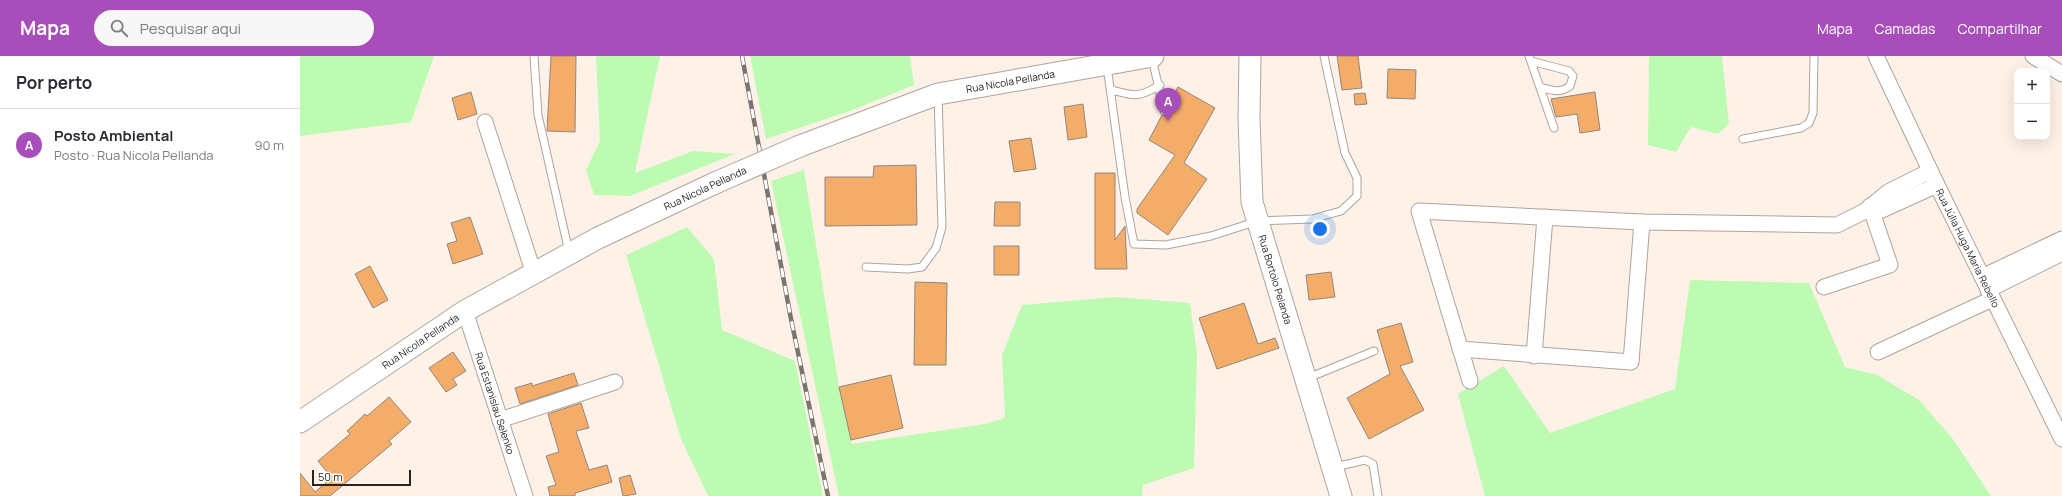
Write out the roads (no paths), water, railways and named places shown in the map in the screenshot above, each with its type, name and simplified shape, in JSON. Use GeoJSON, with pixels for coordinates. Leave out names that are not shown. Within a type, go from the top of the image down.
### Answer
{"type":"FeatureCollection","features":[{"type":"Feature","properties":{"kind":"main road","name":"Rua Nicola Pellanda"},"geometry":{"type":"LineString","coordinates":[[300,422],[465,312],[569,254],[715,183],[800,146],[938,94],[1152,56]]}},
{"type":"Feature","properties":{"kind":"main road","name":"Rua Bortolo Pelanda"},"geometry":{"type":"LineString","coordinates":[[1250,56],[1249,119],[1252,202],[1341,496]]}},
{"type":"Feature","properties":{"kind":"street","name":"Rua Júlia Huga Maria Rebello"},"geometry":{"type":"LineString","coordinates":[[1876,56],[1930,171],[2062,439]]}},
{"type":"Feature","properties":{"kind":"street"},"geometry":{"type":"LineString","coordinates":[[2033,56],[2060,70]]}},
{"type":"Feature","properties":{"kind":"street"},"geometry":{"type":"LineString","coordinates":[[2046,56],[2060,70]]}},
{"type":"Feature","properties":{"kind":"street"},"geometry":{"type":"LineString","coordinates":[[485,122],[534,274]]}},
{"type":"Feature","properties":{"kind":"street"},"geometry":{"type":"LineString","coordinates":[[1470,381],[1419,211],[1642,222],[1837,225],[1869,209],[1888,192],[1930,171]]}},
{"type":"Feature","properties":{"kind":"street"},"geometry":{"type":"LineString","coordinates":[[1869,209],[1889,208],[1937,185]]}},
{"type":"Feature","properties":{"kind":"street"},"geometry":{"type":"LineString","coordinates":[[1824,287],[1890,265],[1869,209]]}},
{"type":"Feature","properties":{"kind":"street"},"geometry":{"type":"LineString","coordinates":[[1534,356],[1544,217]]}},
{"type":"Feature","properties":{"kind":"street"},"geometry":{"type":"LineString","coordinates":[[1460,349],[1534,356],[1631,362],[1642,222]]}},
{"type":"Feature","properties":{"kind":"street"},"geometry":{"type":"LineString","coordinates":[[1988,289],[2062,239]]}},
{"type":"Feature","properties":{"kind":"street"},"geometry":{"type":"LineString","coordinates":[[1878,352],[1988,289],[2062,253]]}},
{"type":"Feature","properties":{"kind":"street","name":"Rua Estanislau Selenko"},"geometry":{"type":"LineString","coordinates":[[465,312],[523,495]]}},
{"type":"Feature","properties":{"kind":"street"},"geometry":{"type":"LineString","coordinates":[[500,420],[615,382]]}},
{"type":"Feature","properties":{"kind":"lane"},"geometry":{"type":"LineString","coordinates":[[534,56],[538,115],[569,254]]}},
{"type":"Feature","properties":{"kind":"lane"},"geometry":{"type":"LineString","coordinates":[[1152,56],[1160,86],[1164,111]]}},
{"type":"Feature","properties":{"kind":"lane"},"geometry":{"type":"LineString","coordinates":[[1107,64],[1112,90],[1125,196],[1134,244],[1166,245],[1211,236],[1258,221],[1312,219],[1341,211],[1357,196],[1357,178],[1345,153],[1324,56]]}},
{"type":"Feature","properties":{"kind":"lane"},"geometry":{"type":"LineString","coordinates":[[1743,138],[1801,128],[1809,123],[1813,114],[1814,56]]}},
{"type":"Feature","properties":{"kind":"lane"},"geometry":{"type":"LineString","coordinates":[[1530,58],[1554,128]]}},
{"type":"Feature","properties":{"kind":"lane"},"geometry":{"type":"LineString","coordinates":[[1530,58],[1568,71],[1573,76],[1570,86],[1564,90],[1559,91],[1540,87]]}},
{"type":"Feature","properties":{"kind":"lane"},"geometry":{"type":"LineString","coordinates":[[1112,90],[1134,96],[1145,94],[1160,86]]}},
{"type":"Feature","properties":{"kind":"lane"},"geometry":{"type":"LineString","coordinates":[[866,267],[908,269],[922,267],[936,248],[942,227],[938,94]]}},
{"type":"Feature","properties":{"kind":"lane"},"geometry":{"type":"LineString","coordinates":[[1306,379],[1374,352]]}},
{"type":"Feature","properties":{"kind":"lane"},"geometry":{"type":"LineString","coordinates":[[1333,467],[1365,460],[1373,464],[1378,496]]}},
{"type":"Feature","properties":{"kind":"railway"},"geometry":{"type":"LineString","coordinates":[[742,56],[791,319],[828,496]]}},
{"type":"Feature","properties":{"kind":"place","name":"Posto Ambiental"},"geometry":{"type":"Point","coordinates":[1168,121]}}]}
